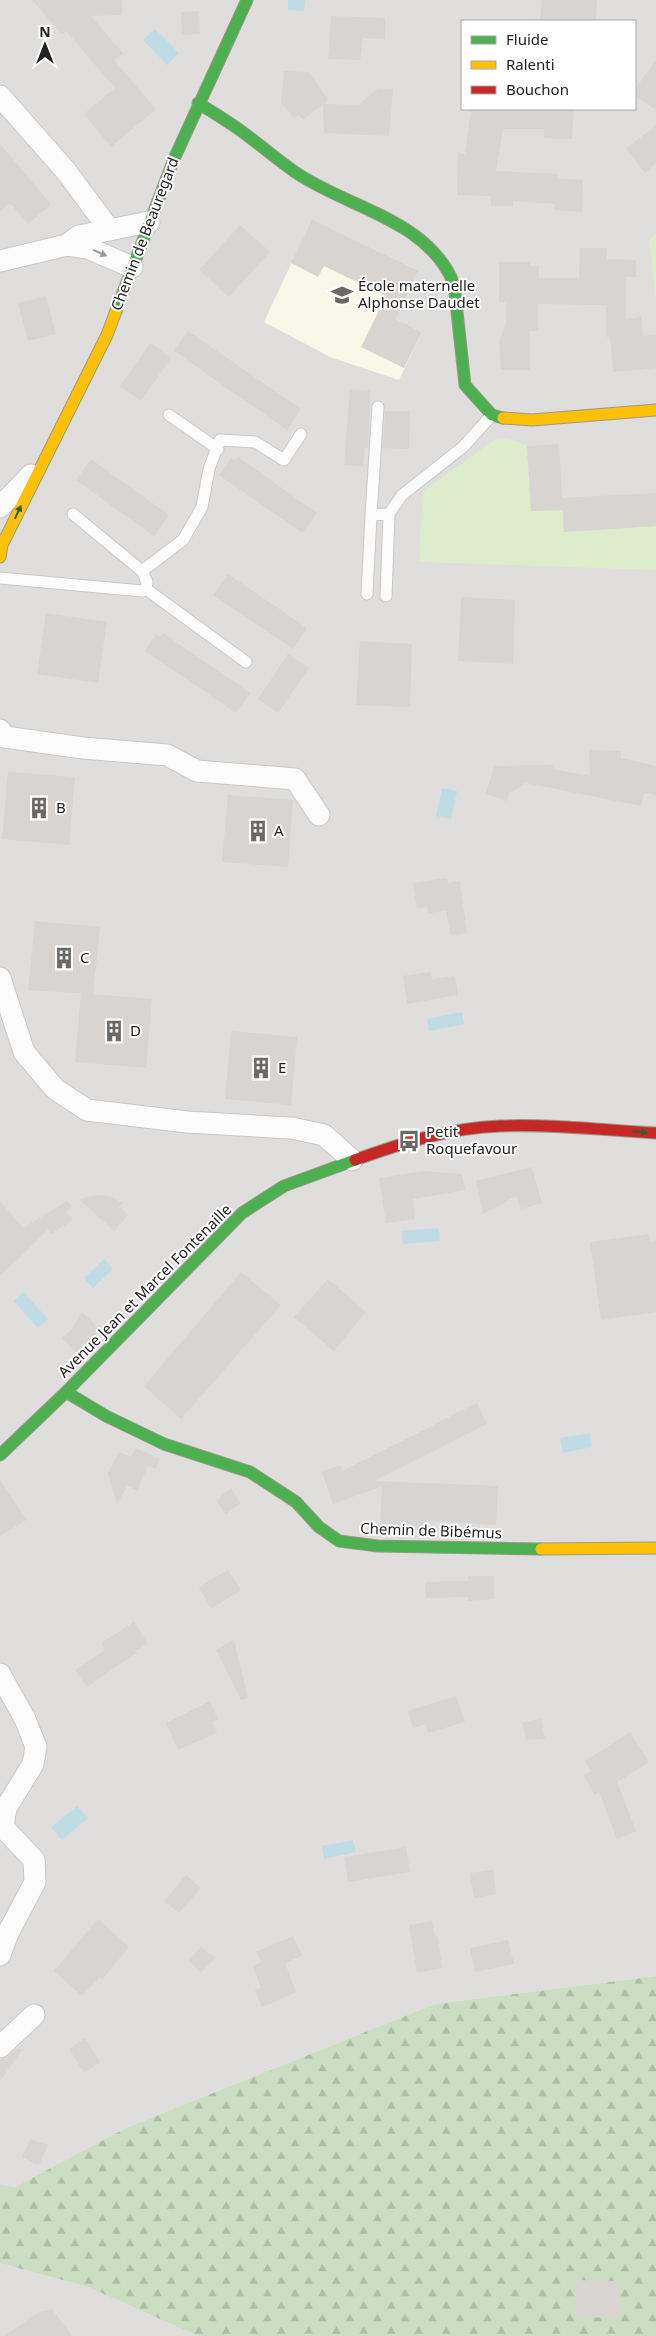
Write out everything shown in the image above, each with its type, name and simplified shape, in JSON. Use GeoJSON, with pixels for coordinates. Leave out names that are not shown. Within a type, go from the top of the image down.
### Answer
{"type":"FeatureCollection","features":[{"type":"Feature","properties":{"kind":"street","name":"Chemin de Beauregard"},"geometry":{"type":"LineString","coordinates":[[0,557],[2,545],[40,466],[107,335],[149,222],[198,103],[246,0]]}},
{"type":"Feature","properties":{"kind":"street"},"geometry":{"type":"LineString","coordinates":[[0,96],[66,171],[109,229]]}},
{"type":"Feature","properties":{"kind":"street"},"geometry":{"type":"LineString","coordinates":[[198,103],[237,128],[296,172],[398,225],[425,243],[440,256],[448,268],[454,284],[461,361],[466,385],[492,415],[509,419],[532,420],[656,410]]}},
{"type":"Feature","properties":{"kind":"street"},"geometry":{"type":"LineString","coordinates":[[67,245],[79,236],[149,222]]}},
{"type":"Feature","properties":{"kind":"street"},"geometry":{"type":"LineString","coordinates":[[0,261],[67,245],[88,248],[132,267]]}},
{"type":"Feature","properties":{"kind":"street","name":"Chemin de Beauregard"},"geometry":{"type":"LineString","coordinates":[[0,507],[40,466]]}},
{"type":"Feature","properties":{"kind":"street"},"geometry":{"type":"LineString","coordinates":[[0,730],[5,737],[83,748],[167,755],[198,771],[295,779],[319,815]]}},
{"type":"Feature","properties":{"kind":"street"},"geometry":{"type":"LineString","coordinates":[[0,978],[24,1052],[55,1089],[87,1110],[187,1122],[291,1128],[324,1135],[352,1160]]}},
{"type":"Feature","properties":{"kind":"street","name":"Avenue Jean et Marcel Fontenaille"},"geometry":{"type":"LineString","coordinates":[[589,1129],[632,1120]]}},
{"type":"Feature","properties":{"kind":"street","name":"Avenue Jean et Marcel Fontenaille"},"geometry":{"type":"LineString","coordinates":[[0,1455],[66,1392],[242,1213],[284,1186],[409,1141],[462,1130],[499,1126],[656,1133]]}},
{"type":"Feature","properties":{"kind":"street","name":"Chemin de Bibémus"},"geometry":{"type":"LineString","coordinates":[[66,1392],[106,1416],[164,1444],[250,1472],[296,1502],[319,1527],[339,1540],[378,1546],[480,1549],[656,1548]]}},
{"type":"Feature","properties":{"kind":"street"},"geometry":{"type":"LineString","coordinates":[[0,1674],[25,1719],[36,1747],[34,1764],[6,1808],[3,1827],[34,1860],[35,1882],[8,1933],[0,1955]]}},
{"type":"Feature","properties":{"kind":"street"},"geometry":{"type":"LineString","coordinates":[[0,2047],[34,2015]]}},
{"type":"Feature","properties":{"kind":"lane"},"geometry":{"type":"LineString","coordinates":[[367,594],[378,407]]}},
{"type":"Feature","properties":{"kind":"lane"},"geometry":{"type":"LineString","coordinates":[[169,415],[218,449]]}},
{"type":"Feature","properties":{"kind":"lane"},"geometry":{"type":"LineString","coordinates":[[386,596],[389,514],[402,495],[463,447],[492,415]]}},
{"type":"Feature","properties":{"kind":"lane"},"geometry":{"type":"LineString","coordinates":[[142,571],[183,540],[202,507],[209,469],[220,440],[255,442],[284,460],[301,434]]}},
{"type":"Feature","properties":{"kind":"lane"},"geometry":{"type":"LineString","coordinates":[[73,514],[142,571],[147,582],[146,589]]}},
{"type":"Feature","properties":{"kind":"lane"},"geometry":{"type":"LineString","coordinates":[[371,515],[389,514]]}},
{"type":"Feature","properties":{"kind":"lane"},"geometry":{"type":"LineString","coordinates":[[0,578],[142,591],[146,589]]}},
{"type":"Feature","properties":{"kind":"lane"},"geometry":{"type":"LineString","coordinates":[[146,589],[246,662]]}},
{"type":"Feature","properties":{"kind":"shaded area"},"geometry":{"type":"Polygon","coordinates":[[[0,0],[656,0],[656,1976],[435,2004],[126,2128],[15,2187],[0,2184],[0,0]]]}},
{"type":"Feature","properties":{"kind":"shaded area","name":"École maternelle Alphonse Daudet"},"geometry":{"type":"Polygon","coordinates":[[[312,219],[419,271],[396,319],[422,332],[399,380],[330,357],[264,322],[312,219]]]}},
{"type":"Feature","properties":{"kind":"shaded area"},"geometry":{"type":"Polygon","coordinates":[[[0,2263],[88,2287],[198,2336],[0,2336],[0,2263]]]}},
{"type":"Feature","properties":{"kind":"green space"},"geometry":{"type":"Polygon","coordinates":[[[656,233],[656,301],[649,241],[656,233]]]}},
{"type":"Feature","properties":{"kind":"green space"},"geometry":{"type":"Polygon","coordinates":[[[497,438],[518,441],[527,446],[531,511],[563,510],[564,532],[656,526],[656,570],[419,562],[423,491],[497,438]]]}},
{"type":"Feature","properties":{"kind":"green space"},"geometry":{"type":"Polygon","coordinates":[[[656,1976],[656,2336],[198,2336],[88,2287],[0,2263],[0,2184],[15,2187],[126,2128],[435,2004],[656,1976]]]}},
{"type":"Feature","properties":{"kind":"water"},"geometry":{"type":"Polygon","coordinates":[[[288,0],[305,0],[304,11],[288,10],[288,0]]]}},
{"type":"Feature","properties":{"kind":"water"},"geometry":{"type":"Polygon","coordinates":[[[155,29],[179,53],[167,65],[143,40],[155,29]]]}},
{"type":"Feature","properties":{"kind":"water"},"geometry":{"type":"Polygon","coordinates":[[[442,788],[457,791],[451,819],[436,816],[442,788]]]}},
{"type":"Feature","properties":{"kind":"water"},"geometry":{"type":"Polygon","coordinates":[[[462,1012],[464,1024],[429,1031],[427,1019],[462,1012]]]}},
{"type":"Feature","properties":{"kind":"water"},"geometry":{"type":"Polygon","coordinates":[[[439,1228],[440,1241],[403,1244],[402,1231],[439,1228]]]}},
{"type":"Feature","properties":{"kind":"water"},"geometry":{"type":"Polygon","coordinates":[[[104,1259],[113,1269],[93,1288],[84,1278],[104,1259]]]}},
{"type":"Feature","properties":{"kind":"water"},"geometry":{"type":"Polygon","coordinates":[[[23,1292],[48,1319],[38,1328],[14,1301],[23,1292]]]}},
{"type":"Feature","properties":{"kind":"water"},"geometry":{"type":"Polygon","coordinates":[[[590,1433],[592,1447],[563,1453],[560,1438],[590,1433]]]}},
{"type":"Feature","properties":{"kind":"water"},"geometry":{"type":"Polygon","coordinates":[[[77,1806],[88,1818],[62,1840],[51,1827],[77,1806]]]}},
{"type":"Feature","properties":{"kind":"water"},"geometry":{"type":"Polygon","coordinates":[[[353,1840],[356,1852],[324,1859],[322,1846],[353,1840]]]}},
{"type":"Feature","properties":{"kind":"building"},"geometry":{"type":"Polygon","coordinates":[[[32,0],[122,0],[122,15],[91,16],[123,53],[114,60],[156,109],[111,147],[84,114],[115,88],[66,31],[62,34],[32,0]]]}},
{"type":"Feature","properties":{"kind":"building"},"geometry":{"type":"Polygon","coordinates":[[[542,0],[597,0],[596,20],[540,20],[542,0]]]}},
{"type":"Feature","properties":{"kind":"building"},"geometry":{"type":"Polygon","coordinates":[[[199,11],[200,34],[182,35],[181,12],[199,11]]]}},
{"type":"Feature","properties":{"kind":"building"},"geometry":{"type":"Polygon","coordinates":[[[331,16],[385,18],[385,39],[363,38],[360,60],[328,59],[331,16]]]}},
{"type":"Feature","properties":{"kind":"building"},"geometry":{"type":"Polygon","coordinates":[[[656,60],[656,110],[636,97],[636,88],[656,60]]]}},
{"type":"Feature","properties":{"kind":"building"},"geometry":{"type":"Polygon","coordinates":[[[284,71],[309,72],[328,100],[324,104],[358,105],[378,88],[393,89],[389,136],[324,133],[323,104],[303,120],[299,115],[294,118],[281,103],[284,71]]]}},
{"type":"Feature","properties":{"kind":"building"},"geometry":{"type":"Polygon","coordinates":[[[471,110],[574,110],[572,139],[544,138],[544,129],[503,129],[496,171],[557,174],[557,178],[583,180],[582,212],[555,210],[555,204],[513,201],[513,206],[491,206],[491,196],[457,195],[458,152],[465,154],[471,110]]]}},
{"type":"Feature","properties":{"kind":"building"},"geometry":{"type":"Polygon","coordinates":[[[656,126],[656,163],[645,173],[626,148],[656,126]]]}},
{"type":"Feature","properties":{"kind":"building"},"geometry":{"type":"Polygon","coordinates":[[[0,144],[51,204],[28,224],[10,203],[0,211],[0,144]]]}},
{"type":"Feature","properties":{"kind":"building"},"geometry":{"type":"Polygon","coordinates":[[[312,219],[419,271],[396,319],[422,332],[404,368],[361,347],[386,296],[324,266],[318,277],[291,263],[312,219]]]}},
{"type":"Feature","properties":{"kind":"building"},"geometry":{"type":"Polygon","coordinates":[[[240,225],[270,252],[229,297],[199,270],[240,225]]]}},
{"type":"Feature","properties":{"kind":"building"},"geometry":{"type":"Polygon","coordinates":[[[580,248],[607,248],[607,259],[636,260],[636,277],[626,277],[626,319],[641,317],[643,336],[656,335],[656,368],[613,372],[610,336],[606,337],[606,305],[538,304],[538,331],[530,331],[530,370],[501,370],[499,341],[506,324],[506,303],[499,302],[499,262],[530,262],[530,266],[539,266],[539,278],[579,278],[580,248]]]}},
{"type":"Feature","properties":{"kind":"building"},"geometry":{"type":"Polygon","coordinates":[[[46,296],[56,334],[28,341],[18,303],[46,296]]]}},
{"type":"Feature","properties":{"kind":"building"},"geometry":{"type":"Polygon","coordinates":[[[188,331],[301,409],[287,430],[174,351],[188,331]]]}},
{"type":"Feature","properties":{"kind":"building"},"geometry":{"type":"Polygon","coordinates":[[[150,343],[171,358],[141,401],[120,386],[150,343]]]}},
{"type":"Feature","properties":{"kind":"building"},"geometry":{"type":"Polygon","coordinates":[[[350,389],[370,391],[368,448],[365,448],[363,467],[344,465],[350,389]]]}},
{"type":"Feature","properties":{"kind":"building"},"geometry":{"type":"Polygon","coordinates":[[[385,411],[410,411],[409,449],[383,448],[385,411]]]}},
{"type":"Feature","properties":{"kind":"building"},"geometry":{"type":"Polygon","coordinates":[[[559,444],[562,498],[656,493],[656,526],[564,532],[563,510],[531,511],[527,446],[559,444]]]}},
{"type":"Feature","properties":{"kind":"building"},"geometry":{"type":"Polygon","coordinates":[[[238,457],[317,513],[302,533],[219,475],[231,458],[236,460],[238,457]]]}},
{"type":"Feature","properties":{"kind":"building"},"geometry":{"type":"Polygon","coordinates":[[[91,459],[169,515],[154,536],[76,480],[91,459]]]}},
{"type":"Feature","properties":{"kind":"building"},"geometry":{"type":"Polygon","coordinates":[[[228,574],[307,628],[293,649],[213,595],[228,574]]]}},
{"type":"Feature","properties":{"kind":"building"},"geometry":{"type":"Polygon","coordinates":[[[461,597],[515,600],[513,664],[458,661],[461,597]]]}},
{"type":"Feature","properties":{"kind":"building"},"geometry":{"type":"Polygon","coordinates":[[[46,613],[107,622],[98,683],[37,674],[46,613]]]}},
{"type":"Feature","properties":{"kind":"building"},"geometry":{"type":"Polygon","coordinates":[[[163,633],[250,693],[236,713],[145,651],[156,634],[161,637],[163,633]]]}},
{"type":"Feature","properties":{"kind":"building"},"geometry":{"type":"Polygon","coordinates":[[[360,641],[412,644],[410,707],[356,705],[360,641]]]}},
{"type":"Feature","properties":{"kind":"building"},"geometry":{"type":"Polygon","coordinates":[[[288,654],[309,668],[278,713],[258,699],[288,654]]]}},
{"type":"Feature","properties":{"kind":"building"},"geometry":{"type":"Polygon","coordinates":[[[589,750],[621,751],[621,758],[656,766],[656,795],[644,793],[641,806],[526,783],[509,793],[507,801],[486,794],[494,766],[554,765],[553,769],[590,776],[589,750]]]}},
{"type":"Feature","properties":{"kind":"building","name":"B"},"geometry":{"type":"Polygon","coordinates":[[[8,772],[75,777],[69,845],[2,839],[8,772]]]}},
{"type":"Feature","properties":{"kind":"building","name":"A"},"geometry":{"type":"Polygon","coordinates":[[[228,795],[293,800],[288,867],[222,862],[228,795]]]}},
{"type":"Feature","properties":{"kind":"building"},"geometry":{"type":"Polygon","coordinates":[[[447,878],[448,883],[460,881],[467,933],[451,936],[446,911],[428,913],[427,907],[417,909],[413,883],[447,878]]]}},
{"type":"Feature","properties":{"kind":"building","name":"C"},"geometry":{"type":"Polygon","coordinates":[[[35,921],[100,927],[93,994],[28,990],[35,921]]]}},
{"type":"Feature","properties":{"kind":"building"},"geometry":{"type":"Polygon","coordinates":[[[431,972],[432,979],[455,976],[458,995],[407,1004],[403,976],[431,972]]]}},
{"type":"Feature","properties":{"kind":"building","name":"D"},"geometry":{"type":"Polygon","coordinates":[[[81,993],[152,999],[146,1068],[75,1062],[81,993]]]}},
{"type":"Feature","properties":{"kind":"building","name":"E"},"geometry":{"type":"Polygon","coordinates":[[[231,1031],[297,1037],[291,1105],[225,1099],[231,1031]]]}},
{"type":"Feature","properties":{"kind":"building"},"geometry":{"type":"Polygon","coordinates":[[[532,1167],[542,1203],[521,1209],[516,1196],[483,1214],[476,1181],[532,1167]]]}},
{"type":"Feature","properties":{"kind":"building"},"geometry":{"type":"Polygon","coordinates":[[[425,1171],[462,1174],[465,1190],[413,1199],[415,1219],[386,1223],[379,1178],[425,1171]]]}},
{"type":"Feature","properties":{"kind":"building"},"geometry":{"type":"Polygon","coordinates":[[[97,1195],[109,1196],[123,1203],[119,1207],[128,1215],[114,1231],[79,1199],[97,1195]]]}},
{"type":"Feature","properties":{"kind":"building"},"geometry":{"type":"Polygon","coordinates":[[[0,1201],[23,1228],[67,1201],[72,1207],[66,1212],[73,1220],[51,1234],[48,1230],[0,1276],[0,1201]]]}},
{"type":"Feature","properties":{"kind":"building"},"geometry":{"type":"Polygon","coordinates":[[[648,1234],[650,1241],[656,1240],[656,1312],[601,1320],[590,1242],[648,1234]]]}},
{"type":"Feature","properties":{"kind":"building"},"geometry":{"type":"Polygon","coordinates":[[[241,1272],[281,1305],[181,1419],[144,1386],[241,1272]]]}},
{"type":"Feature","properties":{"kind":"building"},"geometry":{"type":"Polygon","coordinates":[[[328,1279],[366,1312],[334,1351],[294,1317],[328,1279]]]}},
{"type":"Feature","properties":{"kind":"building"},"geometry":{"type":"Polygon","coordinates":[[[82,1312],[95,1324],[96,1335],[94,1340],[79,1356],[62,1338],[72,1329],[82,1312]]]}},
{"type":"Feature","properties":{"kind":"building"},"geometry":{"type":"Polygon","coordinates":[[[477,1403],[487,1424],[374,1481],[498,1486],[496,1525],[426,1521],[426,1530],[380,1529],[382,1486],[333,1504],[322,1472],[340,1465],[342,1471],[477,1403]]]}},
{"type":"Feature","properties":{"kind":"building"},"geometry":{"type":"Polygon","coordinates":[[[136,1448],[160,1459],[155,1469],[148,1466],[137,1490],[127,1486],[117,1504],[108,1473],[119,1452],[131,1457],[136,1448]]]}},
{"type":"Feature","properties":{"kind":"building"},"geometry":{"type":"Polygon","coordinates":[[[0,1479],[26,1520],[0,1536],[0,1479]]]}},
{"type":"Feature","properties":{"kind":"building"},"geometry":{"type":"Polygon","coordinates":[[[231,1489],[241,1503],[226,1514],[216,1500],[231,1489]]]}},
{"type":"Feature","properties":{"kind":"building"},"geometry":{"type":"Polygon","coordinates":[[[228,1570],[241,1590],[211,1609],[199,1587],[228,1570]]]}},
{"type":"Feature","properties":{"kind":"building"},"geometry":{"type":"Polygon","coordinates":[[[468,1576],[494,1576],[494,1599],[468,1601],[468,1597],[426,1598],[425,1582],[468,1581],[468,1576]]]}},
{"type":"Feature","properties":{"kind":"building"},"geometry":{"type":"Polygon","coordinates":[[[134,1622],[148,1644],[135,1651],[136,1653],[87,1687],[75,1670],[105,1650],[101,1643],[134,1622]]]}},
{"type":"Feature","properties":{"kind":"building"},"geometry":{"type":"Polygon","coordinates":[[[234,1640],[248,1698],[241,1700],[216,1650],[234,1640]]]}},
{"type":"Feature","properties":{"kind":"building"},"geometry":{"type":"Polygon","coordinates":[[[456,1696],[465,1722],[428,1733],[426,1724],[413,1728],[408,1711],[456,1696]]]}},
{"type":"Feature","properties":{"kind":"building"},"geometry":{"type":"Polygon","coordinates":[[[210,1701],[218,1719],[212,1722],[217,1733],[178,1750],[166,1723],[210,1701]]]}},
{"type":"Feature","properties":{"kind":"building"},"geometry":{"type":"Polygon","coordinates":[[[541,1719],[545,1739],[526,1740],[522,1722],[541,1719]]]}},
{"type":"Feature","properties":{"kind":"building"},"geometry":{"type":"Polygon","coordinates":[[[630,1732],[649,1762],[617,1782],[636,1831],[617,1839],[599,1792],[595,1795],[583,1775],[591,1771],[585,1761],[630,1732]]]}},
{"type":"Feature","properties":{"kind":"building"},"geometry":{"type":"Polygon","coordinates":[[[406,1847],[410,1872],[348,1882],[344,1857],[406,1847]]]}},
{"type":"Feature","properties":{"kind":"building"},"geometry":{"type":"Polygon","coordinates":[[[493,1870],[496,1894],[474,1898],[470,1873],[493,1870]]]}},
{"type":"Feature","properties":{"kind":"building"},"geometry":{"type":"Polygon","coordinates":[[[186,1875],[201,1888],[179,1913],[164,1901],[186,1875]]]}},
{"type":"Feature","properties":{"kind":"building"},"geometry":{"type":"Polygon","coordinates":[[[98,1919],[129,1947],[102,1980],[100,1977],[82,1996],[54,1971],[98,1919]]]}},
{"type":"Feature","properties":{"kind":"building"},"geometry":{"type":"Polygon","coordinates":[[[432,1921],[435,1936],[438,1936],[442,1968],[417,1973],[409,1925],[432,1921]]]}},
{"type":"Feature","properties":{"kind":"building"},"geometry":{"type":"Polygon","coordinates":[[[293,1936],[302,1956],[285,1963],[296,1992],[262,2007],[255,1990],[261,1988],[253,1966],[261,1962],[256,1952],[293,1936]]]}},
{"type":"Feature","properties":{"kind":"building"},"geometry":{"type":"Polygon","coordinates":[[[508,1940],[514,1964],[475,1972],[470,1948],[508,1940]]]}},
{"type":"Feature","properties":{"kind":"building"},"geometry":{"type":"Polygon","coordinates":[[[201,1946],[215,1958],[201,1972],[189,1961],[201,1946]]]}},
{"type":"Feature","properties":{"kind":"building"},"geometry":{"type":"Polygon","coordinates":[[[85,2038],[100,2062],[84,2073],[69,2049],[85,2038]]]}},
{"type":"Feature","properties":{"kind":"building"},"geometry":{"type":"Polygon","coordinates":[[[18,2048],[22,2050],[0,2081],[0,2059],[8,2056],[18,2048]]]}},
{"type":"Feature","properties":{"kind":"building"},"geometry":{"type":"Polygon","coordinates":[[[30,2139],[48,2145],[39,2166],[22,2157],[30,2139]]]}},
{"type":"Feature","properties":{"kind":"building"},"geometry":{"type":"Polygon","coordinates":[[[576,2280],[620,2281],[619,2318],[576,2317],[576,2280]]]}},
{"type":"Feature","properties":{"kind":"building"},"geometry":{"type":"Polygon","coordinates":[[[52,2309],[72,2336],[4,2336],[37,2313],[52,2309]]]}},
{"type":"Feature","properties":{"kind":"traffic: fast"},"geometry":{"type":"LineString","coordinates":[[116,311],[174,159],[247,0]]}},
{"type":"Feature","properties":{"kind":"traffic: fast"},"geometry":{"type":"LineString","coordinates":[[198,103],[237,128],[295,172],[406,229],[426,244],[442,262],[454,284],[465,385],[492,415],[503,418]]}},
{"type":"Feature","properties":{"kind":"traffic: fast"},"geometry":{"type":"LineString","coordinates":[[0,1455],[66,1392],[242,1213],[284,1186],[355,1160]]}},
{"type":"Feature","properties":{"kind":"traffic: fast"},"geometry":{"type":"LineString","coordinates":[[66,1392],[106,1416],[164,1444],[250,1472],[296,1502],[319,1527],[339,1541],[378,1546],[541,1549]]}},
{"type":"Feature","properties":{"kind":"traffic: slow"},"geometry":{"type":"LineString","coordinates":[[0,557],[2,545],[107,335],[116,311]]}},
{"type":"Feature","properties":{"kind":"traffic: slow"},"geometry":{"type":"LineString","coordinates":[[503,418],[532,420],[656,410]]}},
{"type":"Feature","properties":{"kind":"traffic: slow"},"geometry":{"type":"LineString","coordinates":[[541,1549],[656,1548]]}},
{"type":"Feature","properties":{"kind":"traffic: jam"},"geometry":{"type":"LineString","coordinates":[[355,1160],[426,1137],[481,1127],[539,1126],[656,1133]]}},
{"type":"Feature","properties":{"kind":"place","name":"École maternelle Alphonse Daudet"},"geometry":{"type":"Point","coordinates":[342,295]}},
{"type":"Feature","properties":{"kind":"place","name":"B"},"geometry":{"type":"Point","coordinates":[39,808]}},
{"type":"Feature","properties":{"kind":"place","name":"A"},"geometry":{"type":"Point","coordinates":[258,831]}},
{"type":"Feature","properties":{"kind":"place","name":"C"},"geometry":{"type":"Point","coordinates":[64,958]}},
{"type":"Feature","properties":{"kind":"place","name":"D"},"geometry":{"type":"Point","coordinates":[114,1031]}},
{"type":"Feature","properties":{"kind":"place","name":"E"},"geometry":{"type":"Point","coordinates":[261,1068]}},
{"type":"Feature","properties":{"kind":"place","name":"Petit Roquefavour"},"geometry":{"type":"Point","coordinates":[409,1141]}}]}
